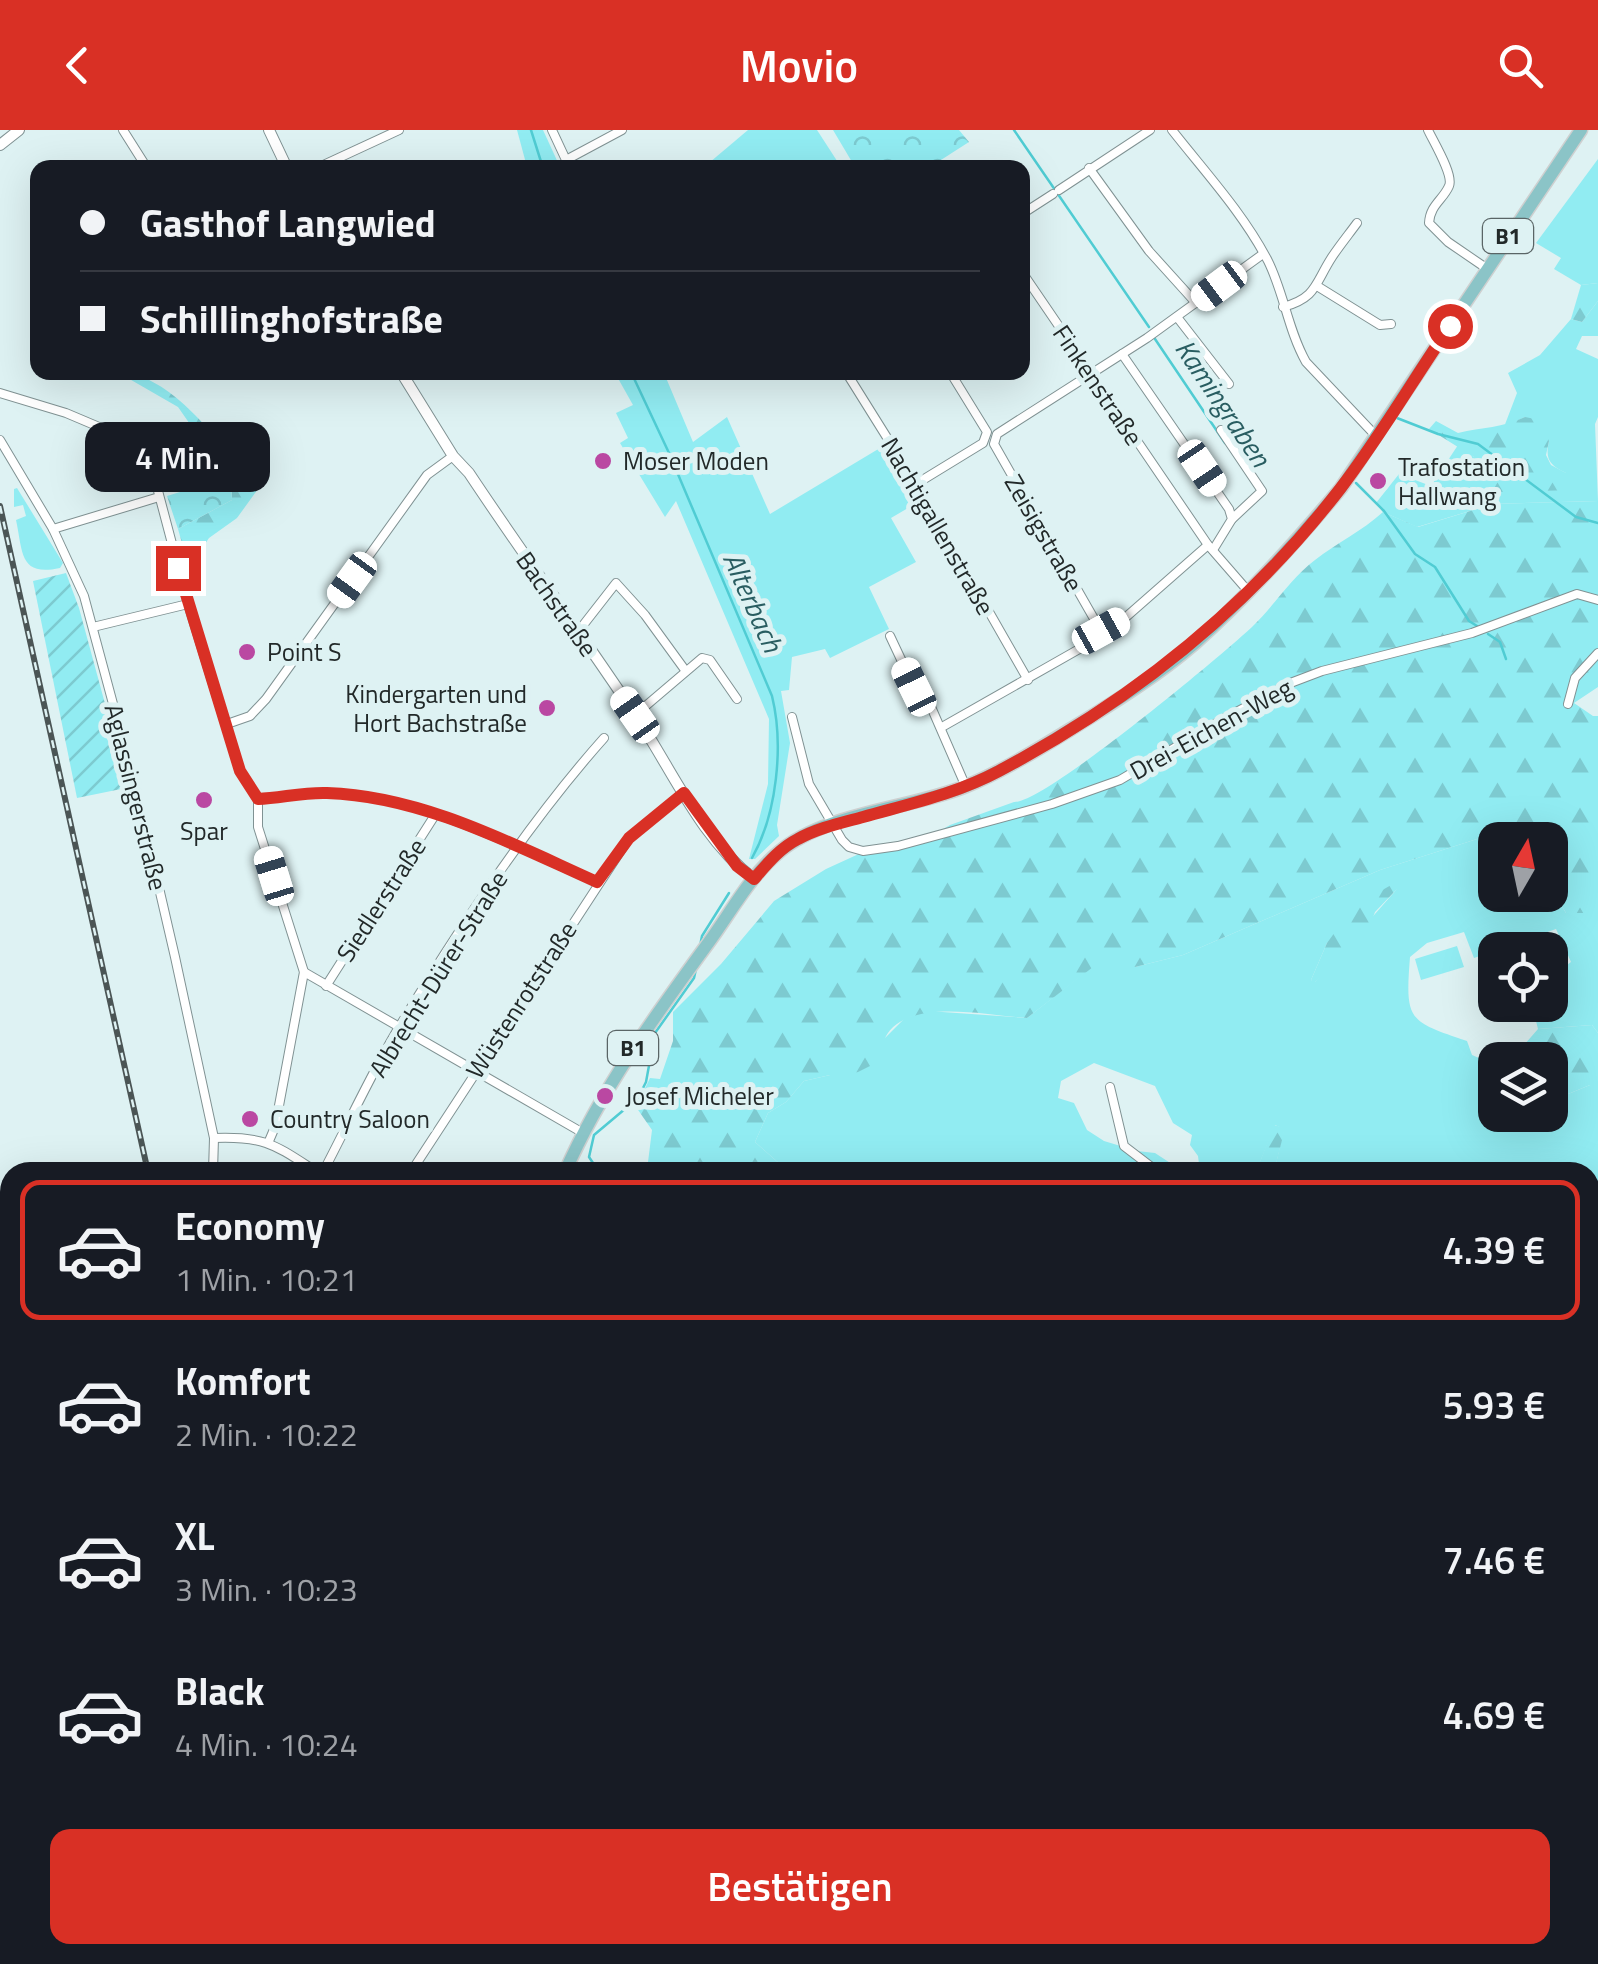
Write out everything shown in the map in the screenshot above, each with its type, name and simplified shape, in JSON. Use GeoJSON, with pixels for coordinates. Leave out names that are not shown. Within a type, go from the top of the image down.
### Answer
{"type":"FeatureCollection","features":[{"type":"Feature","properties":{"kind":"main road","name":"B1"},"geometry":{"type":"LineString","coordinates":[[569,1162],[606,1090],[690,967],[754,879],[788,845],[832,826],[966,786],[1050,742],[1139,685],[1195,643],[1298,540],[1376,436],[1580,130]]}},
{"type":"Feature","properties":{"kind":"street"},"geometry":{"type":"LineString","coordinates":[[0,145],[19,130]]}},
{"type":"Feature","properties":{"kind":"street"},"geometry":{"type":"LineString","coordinates":[[123,130],[142,160]]}},
{"type":"Feature","properties":{"kind":"street"},"geometry":{"type":"LineString","coordinates":[[269,130],[283,160]]}},
{"type":"Feature","properties":{"kind":"street"},"geometry":{"type":"LineString","coordinates":[[334,160],[399,130]]}},
{"type":"Feature","properties":{"kind":"street"},"geometry":{"type":"LineString","coordinates":[[552,130],[566,160],[622,130]]}},
{"type":"Feature","properties":{"kind":"street"},"geometry":{"type":"LineString","coordinates":[[1030,209],[1150,130]]}},
{"type":"Feature","properties":{"kind":"street"},"geometry":{"type":"LineString","coordinates":[[1172,130],[1264,254],[1306,362],[1376,436]]}},
{"type":"Feature","properties":{"kind":"street"},"geometry":{"type":"LineString","coordinates":[[1428,130],[1450,177],[1429,222],[1448,242],[1486,268]]}},
{"type":"Feature","properties":{"kind":"street"},"geometry":{"type":"LineString","coordinates":[[1089,168],[1149,251],[1196,303]]}},
{"type":"Feature","properties":{"kind":"street"},"geometry":{"type":"LineString","coordinates":[[1283,307],[1302,302],[1317,286],[1357,223]]}},
{"type":"Feature","properties":{"kind":"street"},"geometry":{"type":"LineString","coordinates":[[1090,375],[1264,254]]}},
{"type":"Feature","properties":{"kind":"street","name":"Finkenstraße"},"geometry":{"type":"LineString","coordinates":[[1030,284],[1210,548],[1248,590]]}},
{"type":"Feature","properties":{"kind":"street"},"geometry":{"type":"LineString","coordinates":[[1317,286],[1380,325],[1392,324]]}},
{"type":"Feature","properties":{"kind":"street"},"geometry":{"type":"LineString","coordinates":[[1178,316],[1230,384]]}},
{"type":"Feature","properties":{"kind":"street"},"geometry":{"type":"LineString","coordinates":[[1122,354],[1202,468],[1232,519]]}},
{"type":"Feature","properties":{"kind":"street","name":"Zeisigstraße"},"geometry":{"type":"LineString","coordinates":[[1090,375],[997,434],[994,444],[1101,631]]}},
{"type":"Feature","properties":{"kind":"street","name":"Bachstraße"},"geometry":{"type":"LineString","coordinates":[[406,380],[453,456],[469,473],[635,715],[684,793],[737,866],[754,879]]}},
{"type":"Feature","properties":{"kind":"street","name":"Nachtigallenstraße"},"geometry":{"type":"LineString","coordinates":[[851,380],[916,484],[1028,680]]}},
{"type":"Feature","properties":{"kind":"street"},"geometry":{"type":"LineString","coordinates":[[916,484],[983,443],[987,432],[955,380]]}},
{"type":"Feature","properties":{"kind":"street"},"geometry":{"type":"LineString","coordinates":[[0,392],[118,435],[141,455],[151,470],[240,771],[258,799],[258,828],[304,972],[269,1141]]}},
{"type":"Feature","properties":{"kind":"street"},"geometry":{"type":"LineString","coordinates":[[942,727],[1088,644],[1101,631],[1126,618],[1210,548],[1232,519],[1262,491],[1221,430]]}},
{"type":"Feature","properties":{"kind":"street","name":"Aglassingerstraße"},"geometry":{"type":"LineString","coordinates":[[0,440],[54,529],[92,628],[137,792],[214,1138],[213,1162]]}},
{"type":"Feature","properties":{"kind":"street"},"geometry":{"type":"LineString","coordinates":[[227,724],[250,716],[266,699],[427,475],[453,456]]}},
{"type":"Feature","properties":{"kind":"street"},"geometry":{"type":"LineString","coordinates":[[54,529],[160,497]]}},
{"type":"Feature","properties":{"kind":"street"},"geometry":{"type":"LineString","coordinates":[[577,633],[616,582],[645,614],[685,670]]}},
{"type":"Feature","properties":{"kind":"street","name":"Drei-Eichen-Weg"},"geometry":{"type":"LineString","coordinates":[[832,826],[849,848],[863,850],[953,832],[1052,804],[1120,780],[1225,718],[1322,671],[1472,633],[1577,594],[1598,600]]}},
{"type":"Feature","properties":{"kind":"street"},"geometry":{"type":"LineString","coordinates":[[92,628],[188,604]]}},
{"type":"Feature","properties":{"kind":"street"},"geometry":{"type":"LineString","coordinates":[[890,636],[914,687],[925,693],[966,786]]}},
{"type":"Feature","properties":{"kind":"street"},"geometry":{"type":"LineString","coordinates":[[1568,704],[1575,678],[1598,653]]}},
{"type":"Feature","properties":{"kind":"street"},"geometry":{"type":"LineString","coordinates":[[635,715],[702,658],[710,660],[737,699]]}},
{"type":"Feature","properties":{"kind":"street"},"geometry":{"type":"LineString","coordinates":[[792,717],[809,784],[832,826]]}},
{"type":"Feature","properties":{"kind":"street","name":"Albrecht-Dürer-Straße"},"geometry":{"type":"LineString","coordinates":[[325,1162],[399,1026],[518,848],[604,738]]}},
{"type":"Feature","properties":{"kind":"street"},"geometry":{"type":"LineString","coordinates":[[258,799],[326,792],[365,796],[436,815],[597,882]]}},
{"type":"Feature","properties":{"kind":"street","name":"Wüstenrotstraße"},"geometry":{"type":"LineString","coordinates":[[417,1162],[597,882],[629,838],[684,793]]}},
{"type":"Feature","properties":{"kind":"street","name":"Siedlerstraße"},"geometry":{"type":"LineString","coordinates":[[326,986],[436,815]]}},
{"type":"Feature","properties":{"kind":"street"},"geometry":{"type":"LineString","coordinates":[[304,972],[582,1133]]}},
{"type":"Feature","properties":{"kind":"street"},"geometry":{"type":"LineString","coordinates":[[1110,1087],[1124,1146],[1145,1162]]}},
{"type":"Feature","properties":{"kind":"street"},"geometry":{"type":"LineString","coordinates":[[214,1138],[269,1141],[304,1162]]}},
{"type":"Feature","properties":{"kind":"green space"},"geometry":{"type":"Polygon","coordinates":[[[517,130],[543,130],[557,160],[525,160],[517,130]]]}},
{"type":"Feature","properties":{"kind":"green space"},"geometry":{"type":"Polygon","coordinates":[[[748,130],[817,130],[836,160],[712,160],[748,130]]]}},
{"type":"Feature","properties":{"kind":"green space"},"geometry":{"type":"Polygon","coordinates":[[[833,130],[959,130],[969,142],[941,160],[851,160],[833,130]]]}},
{"type":"Feature","properties":{"kind":"green space"},"geometry":{"type":"Polygon","coordinates":[[[1598,159],[1598,283],[1581,285],[1554,269],[1561,258],[1536,243],[1598,159]]]}},
{"type":"Feature","properties":{"kind":"green space"},"geometry":{"type":"Polygon","coordinates":[[[1598,283],[1598,301],[1582,322],[1571,319],[1581,285],[1598,283]]]}},
{"type":"Feature","properties":{"kind":"green space"},"geometry":{"type":"Polygon","coordinates":[[[1598,301],[1598,336],[1582,336],[1576,349],[1598,359],[1598,501],[1493,504],[1417,527],[1383,512],[1376,503],[1399,474],[1431,486],[1458,445],[1474,457],[1566,473],[1550,461],[1549,441],[1525,417],[1504,427],[1517,393],[1508,373],[1540,355],[1571,319],[1582,322],[1598,301]]]}},
{"type":"Feature","properties":{"kind":"green space"},"geometry":{"type":"Polygon","coordinates":[[[131,380],[152,382],[184,404],[234,461],[241,463],[258,489],[237,518],[209,538],[189,568],[178,529],[232,500],[231,483],[178,407],[131,380]]]}},
{"type":"Feature","properties":{"kind":"green space"},"geometry":{"type":"Polygon","coordinates":[[[619,380],[667,380],[693,442],[727,417],[770,514],[885,445],[920,501],[891,518],[916,562],[869,587],[889,629],[830,658],[825,649],[792,657],[789,690],[781,691],[790,743],[777,825],[779,836],[755,859],[749,859],[768,784],[769,719],[676,501],[665,517],[620,443],[628,438],[616,413],[633,405],[619,380]]]}},
{"type":"Feature","properties":{"kind":"green space"},"geometry":{"type":"Polygon","coordinates":[[[1525,417],[1540,420],[1549,441],[1546,455],[1551,465],[1566,473],[1577,490],[1493,492],[1476,477],[1474,457],[1429,429],[1436,421],[1458,433],[1525,417]]]}},
{"type":"Feature","properties":{"kind":"green space"},"geometry":{"type":"Polygon","coordinates":[[[209,454],[231,483],[232,500],[178,529],[167,496],[180,492],[184,473],[209,454]]]}},
{"type":"Feature","properties":{"kind":"green space"},"geometry":{"type":"Polygon","coordinates":[[[17,488],[63,563],[60,568],[37,569],[25,559],[16,520],[26,516],[23,505],[14,507],[17,488]]]}},
{"type":"Feature","properties":{"kind":"green space"},"geometry":{"type":"Polygon","coordinates":[[[1598,501],[1598,687],[1574,703],[1598,716],[1598,913],[1565,912],[1568,822],[1478,822],[1478,839],[1380,870],[1183,955],[1135,967],[1093,967],[1027,1018],[950,1011],[911,1017],[896,1025],[885,1038],[880,1061],[844,1079],[830,1075],[804,1081],[786,1102],[768,1113],[755,1142],[778,1162],[648,1162],[652,1130],[636,1107],[650,1078],[660,1079],[673,1041],[673,1012],[721,964],[774,901],[826,869],[874,847],[931,836],[950,825],[1032,796],[1095,755],[1206,667],[1252,627],[1306,567],[1383,512],[1418,527],[1493,504],[1598,501]]]}},
{"type":"Feature","properties":{"kind":"green space"},"geometry":{"type":"Polygon","coordinates":[[[66,573],[126,781],[121,789],[77,798],[33,581],[66,573]]]}},
{"type":"Feature","properties":{"kind":"green space"},"geometry":{"type":"Polygon","coordinates":[[[1478,839],[1478,912],[1598,913],[1598,1033],[1592,1025],[1538,1029],[1536,1022],[1568,1022],[1568,932],[1556,929],[1478,932],[1478,957],[1474,958],[1464,932],[1427,943],[1410,957],[1410,1006],[1422,1023],[1467,1041],[1472,1055],[1478,1058],[1478,1132],[1568,1132],[1568,1094],[1598,1085],[1598,1162],[1276,1162],[1284,1129],[1275,1125],[1260,1162],[1199,1162],[1190,1145],[1192,1135],[1173,1123],[1155,1086],[1094,1063],[1061,1081],[1058,1098],[1074,1103],[1087,1130],[1104,1141],[1155,1153],[1169,1162],[778,1162],[755,1142],[768,1113],[786,1102],[804,1081],[830,1075],[886,1037],[905,1018],[928,1011],[1027,1018],[1093,966],[1135,967],[1183,955],[1380,870],[1478,839]],[[1397,889],[1327,943],[1311,980],[1315,982],[1397,889]]]}},
{"type":"Feature","properties":{"kind":"green space"},"geometry":{"type":"Polygon","coordinates":[[[1393,884],[1397,889],[1375,912],[1366,936],[1314,983],[1311,980],[1327,943],[1354,906],[1393,884]]]}},
{"type":"Feature","properties":{"kind":"green space"},"geometry":{"type":"Polygon","coordinates":[[[1457,946],[1464,967],[1421,980],[1415,959],[1457,946]]]}},
{"type":"Feature","properties":{"kind":"green space"},"geometry":{"type":"Polygon","coordinates":[[[1592,1025],[1598,1033],[1598,1085],[1568,1094],[1568,1042],[1527,1042],[1538,1029],[1592,1025]]]}},
{"type":"Feature","properties":{"kind":"green space"},"geometry":{"type":"Polygon","coordinates":[[[1274,1125],[1285,1128],[1276,1162],[1260,1162],[1274,1125]]]}},
{"type":"Feature","properties":{"kind":"waterway","name":"Alterbach"},"geometry":{"type":"LineString","coordinates":[[531,130],[540,160]]}},
{"type":"Feature","properties":{"kind":"waterway"},"geometry":{"type":"LineString","coordinates":[[1014,130],[1149,327]]}},
{"type":"Feature","properties":{"kind":"waterway","name":"Kamingraben"},"geometry":{"type":"LineString","coordinates":[[1155,339],[1225,443]]}},
{"type":"Feature","properties":{"kind":"waterway","name":"Alterbach"},"geometry":{"type":"LineString","coordinates":[[635,380],[772,696],[776,715],[776,779],[767,821],[752,858]]}},
{"type":"Feature","properties":{"kind":"waterway"},"geometry":{"type":"LineString","coordinates":[[1397,418],[1478,444],[1576,517],[1598,523]]}},
{"type":"Feature","properties":{"kind":"waterway","name":"Kamingraben"},"geometry":{"type":"LineString","coordinates":[[1356,483],[1384,511],[1415,554],[1435,567],[1469,621],[1477,626]]}},
{"type":"Feature","properties":{"kind":"waterway"},"geometry":{"type":"LineString","coordinates":[[1488,634],[1500,642],[1506,659]]}},
{"type":"Feature","properties":{"kind":"waterway","name":"Alterbach"},"geometry":{"type":"LineString","coordinates":[[700,946],[702,936],[729,893]]}},
{"type":"Feature","properties":{"kind":"waterway","name":"Alterbach"},"geometry":{"type":"LineString","coordinates":[[592,1162],[589,1157],[594,1135],[638,1098],[646,1082],[655,1033],[694,978],[696,969]]}},
{"type":"Feature","properties":{"kind":"railway"},"geometry":{"type":"LineString","coordinates":[[0,506],[146,1162]]}},
{"type":"Feature","properties":{"kind":"place","name":"Moser Moden"},"geometry":{"type":"Point","coordinates":[603,461]}},
{"type":"Feature","properties":{"kind":"place","name":"Trafostation Hallwang"},"geometry":{"type":"Point","coordinates":[1378,481]}},
{"type":"Feature","properties":{"kind":"place","name":"Point S"},"geometry":{"type":"Point","coordinates":[247,652]}},
{"type":"Feature","properties":{"kind":"place","name":"Kindergarten und Hort Bachstraße"},"geometry":{"type":"Point","coordinates":[547,708]}},
{"type":"Feature","properties":{"kind":"place","name":"Spar"},"geometry":{"type":"Point","coordinates":[204,800]}},
{"type":"Feature","properties":{"kind":"place","name":"Josef Micheler"},"geometry":{"type":"Point","coordinates":[605,1096]}},
{"type":"Feature","properties":{"kind":"place","name":"Country Saloon"},"geometry":{"type":"Point","coordinates":[250,1119]}},
{"type":"Feature","properties":{"kind":"route"},"geometry":{"type":"LineString","coordinates":[[178,568],[240,771],[258,799],[326,792],[408,806],[597,882],[629,838],[684,793],[737,866],[754,879],[798,838],[940,795],[997,772],[1117,700],[1195,643],[1298,540],[1340,488],[1450,326]]}}]}
